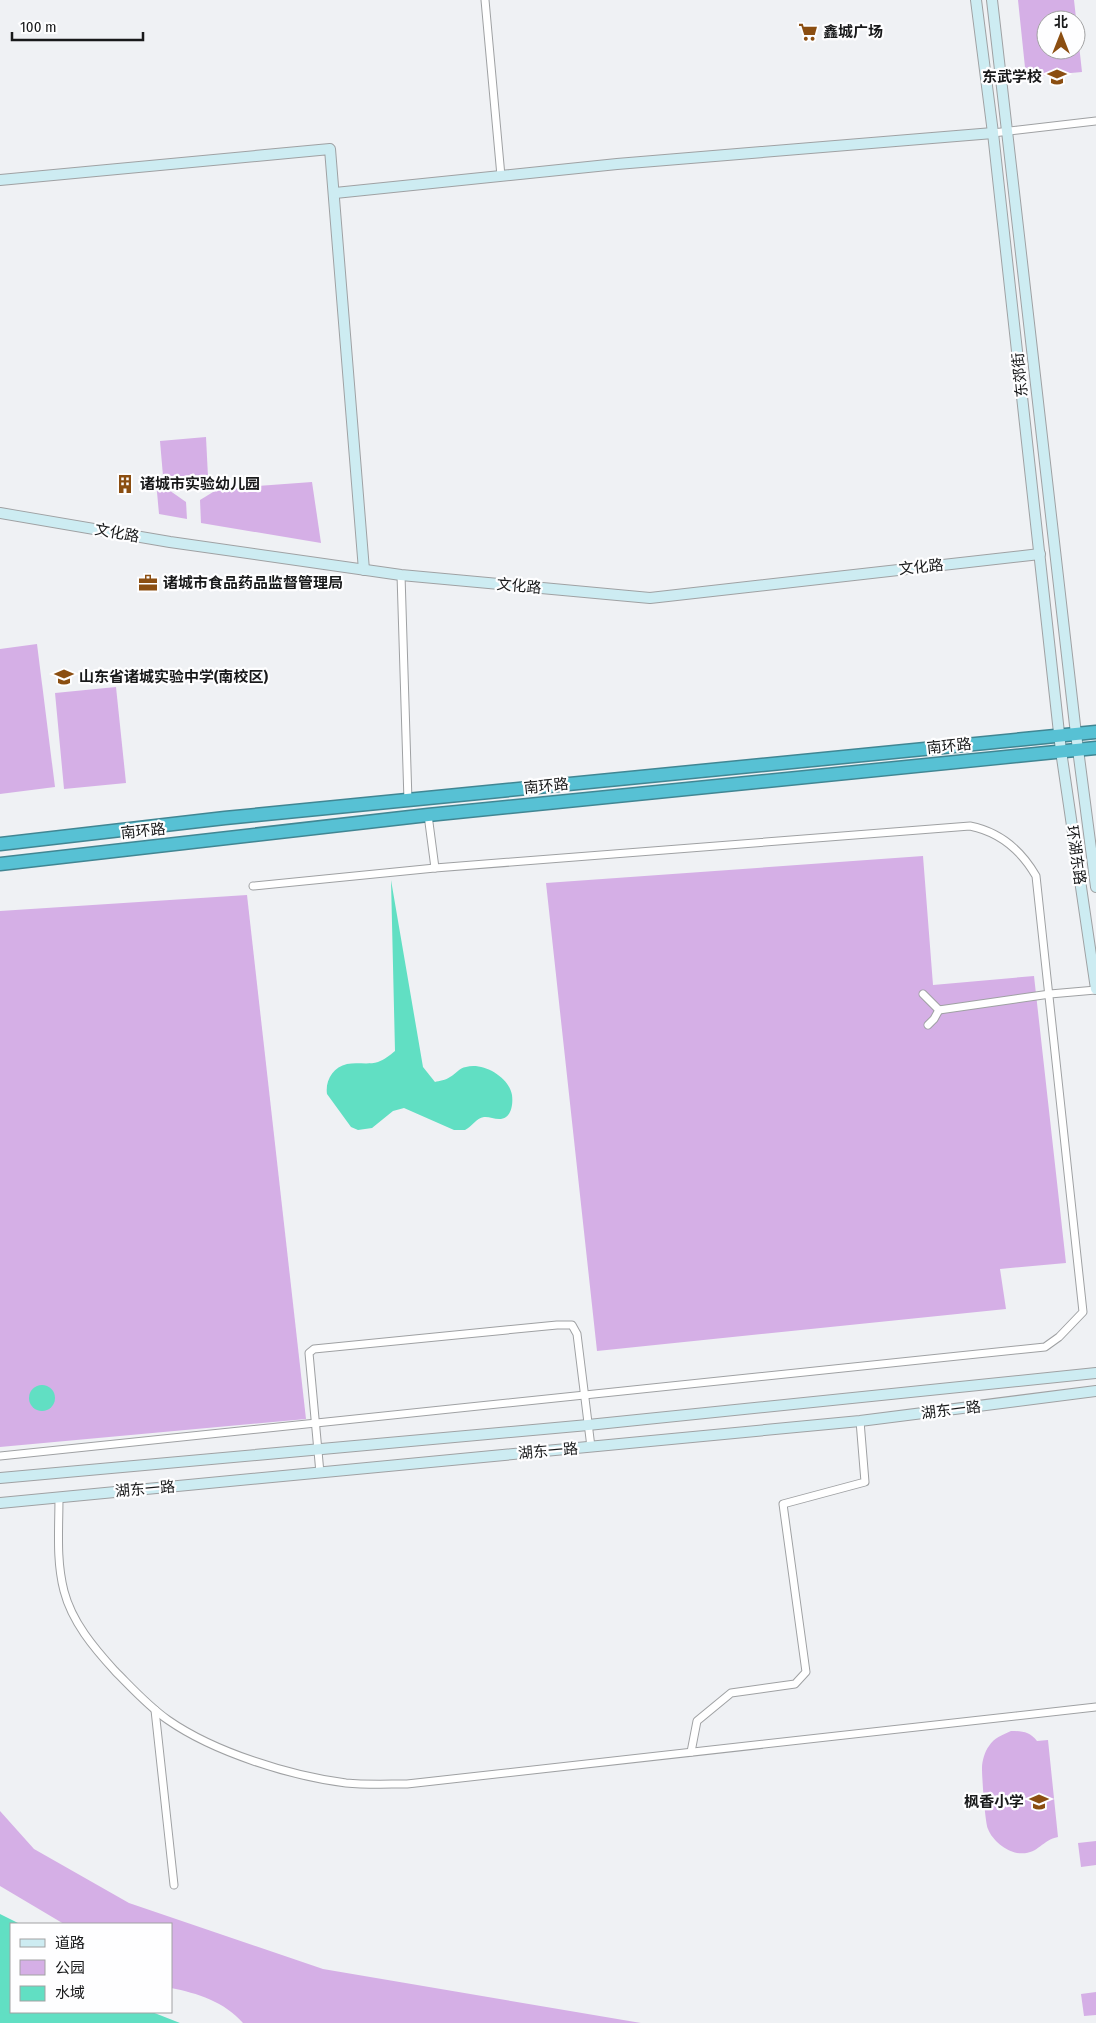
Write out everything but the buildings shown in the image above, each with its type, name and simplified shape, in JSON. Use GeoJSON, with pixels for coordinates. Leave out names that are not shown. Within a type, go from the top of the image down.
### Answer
{"type":"FeatureCollection","features":[{"type":"Feature","properties":{"kind":"highway","name":"南环路"},"geometry":{"type":"LineString","coordinates":[[0,844],[225,818],[1096,732]]}},
{"type":"Feature","properties":{"kind":"highway","name":"南环路"},"geometry":{"type":"LineString","coordinates":[[0,864],[428,814],[1096,748]]}},
{"type":"Feature","properties":{"kind":"main road","name":"东郊街"},"geometry":{"type":"LineString","coordinates":[[976,0],[993,133],[1061,751]]}},
{"type":"Feature","properties":{"kind":"main road","name":"东郊街"},"geometry":{"type":"LineString","coordinates":[[992,0],[1078,750]]}},
{"type":"Feature","properties":{"kind":"main road"},"geometry":{"type":"LineString","coordinates":[[335,193],[626,163],[993,133]]}},
{"type":"Feature","properties":{"kind":"main road"},"geometry":{"type":"LineString","coordinates":[[0,180],[330,149],[364,570]]}},
{"type":"Feature","properties":{"kind":"main road","name":"文化路"},"geometry":{"type":"LineString","coordinates":[[0,513],[170,542],[401,575],[650,598],[1040,554]]}},
{"type":"Feature","properties":{"kind":"main road","name":"环湖东路"},"geometry":{"type":"LineString","coordinates":[[1078,750],[1096,887]]}},
{"type":"Feature","properties":{"kind":"main road","name":"环湖东路"},"geometry":{"type":"LineString","coordinates":[[1061,751],[1096,990]]}},
{"type":"Feature","properties":{"kind":"main road","name":"湖东一路"},"geometry":{"type":"LineString","coordinates":[[0,1478],[588,1425],[1096,1374]]}},
{"type":"Feature","properties":{"kind":"main road","name":"湖东一路"},"geometry":{"type":"LineString","coordinates":[[0,1504],[860,1422],[1096,1391]]}},
{"type":"Feature","properties":{"kind":"street"},"geometry":{"type":"LineString","coordinates":[[485,0],[501,176]]}},
{"type":"Feature","properties":{"kind":"street"},"geometry":{"type":"LineString","coordinates":[[993,133],[1096,121]]}},
{"type":"Feature","properties":{"kind":"street"},"geometry":{"type":"LineString","coordinates":[[401,575],[408,801]]}},
{"type":"Feature","properties":{"kind":"street"},"geometry":{"type":"LineString","coordinates":[[428,814],[435,868]]}},
{"type":"Feature","properties":{"kind":"street"},"geometry":{"type":"LineString","coordinates":[[0,1456],[1045,1347],[1060,1337],[1083,1312],[1036,876],[1027,861],[1015,848],[1000,837],[976,827],[960,826],[435,868],[253,886]]}},
{"type":"Feature","properties":{"kind":"street"},"geometry":{"type":"LineString","coordinates":[[939,1010],[1050,994],[1096,990]]}},
{"type":"Feature","properties":{"kind":"street"},"geometry":{"type":"LineString","coordinates":[[923,994],[939,1010]]}},
{"type":"Feature","properties":{"kind":"street"},"geometry":{"type":"LineString","coordinates":[[928,1024],[934,1019],[939,1010]]}},
{"type":"Feature","properties":{"kind":"street"},"geometry":{"type":"LineString","coordinates":[[320,1473],[309,1353],[314,1349],[547,1326],[572,1325],[577,1334],[591,1447]]}},
{"type":"Feature","properties":{"kind":"street"},"geometry":{"type":"LineString","coordinates":[[691,1752],[696,1721],[731,1693],[795,1684],[806,1672],[783,1504],[865,1482],[860,1422]]}},
{"type":"Feature","properties":{"kind":"street"},"geometry":{"type":"LineString","coordinates":[[59,1497],[58,1555],[65,1593],[74,1614],[92,1645],[144,1701],[168,1720],[222,1749],[287,1770],[345,1783],[407,1784],[1096,1707]]}},
{"type":"Feature","properties":{"kind":"street"},"geometry":{"type":"LineString","coordinates":[[155,1710],[174,1885]]}},
{"type":"Feature","properties":{"kind":"green space"},"geometry":{"type":"Polygon","coordinates":[[[1018,0],[1074,0],[1075,10],[1036,10],[1036,60],[1081,60],[1082,72],[1026,77],[1018,0]]]}},
{"type":"Feature","properties":{"kind":"green space"},"geometry":{"type":"Polygon","coordinates":[[[206,437],[208,477],[196,485],[186,487],[175,484],[163,476],[160,441],[206,437]]]}},
{"type":"Feature","properties":{"kind":"green space"},"geometry":{"type":"Polygon","coordinates":[[[156,481],[186,502],[187,519],[159,514],[156,481]]]}},
{"type":"Feature","properties":{"kind":"green space"},"geometry":{"type":"Polygon","coordinates":[[[312,482],[321,543],[201,523],[200,500],[218,489],[312,482]]]}},
{"type":"Feature","properties":{"kind":"green space"},"geometry":{"type":"Polygon","coordinates":[[[37,644],[55,787],[0,794],[0,649],[37,644]]]}},
{"type":"Feature","properties":{"kind":"green space"},"geometry":{"type":"Polygon","coordinates":[[[116,687],[126,783],[64,789],[55,693],[116,687]]]}},
{"type":"Feature","properties":{"kind":"green space"},"geometry":{"type":"Polygon","coordinates":[[[923,856],[933,985],[1034,976],[1066,1263],[1000,1269],[1006,1309],[597,1351],[546,883],[923,856]]]}},
{"type":"Feature","properties":{"kind":"green space"},"geometry":{"type":"Polygon","coordinates":[[[247,895],[306,1419],[0,1447],[0,911],[247,895]]]}},
{"type":"Feature","properties":{"kind":"green space"},"geometry":{"type":"Polygon","coordinates":[[[1011,1731],[1026,1733],[1037,1741],[1048,1740],[1058,1837],[1047,1841],[1035,1850],[1024,1853],[1008,1850],[996,1841],[988,1829],[985,1809],[982,1768],[984,1756],[993,1741],[1011,1731]]]}},
{"type":"Feature","properties":{"kind":"green space"},"geometry":{"type":"Polygon","coordinates":[[[0,1811],[34,1849],[129,1903],[323,1969],[641,2023],[243,2023],[228,2009],[219,2004],[191,1993],[172,1988],[172,1923],[62,1923],[0,1886],[0,1811]]]}},
{"type":"Feature","properties":{"kind":"green space"},"geometry":{"type":"Polygon","coordinates":[[[1096,1841],[1096,1865],[1081,1867],[1078,1843],[1096,1841]]]}},
{"type":"Feature","properties":{"kind":"green space"},"geometry":{"type":"Polygon","coordinates":[[[1096,1992],[1096,2015],[1084,2016],[1081,1994],[1096,1992]]]}},
{"type":"Feature","properties":{"kind":"water"},"geometry":{"type":"Polygon","coordinates":[[[391,880],[423,1067],[435,1082],[448,1078],[466,1067],[480,1067],[494,1072],[506,1082],[512,1095],[511,1110],[503,1118],[484,1117],[465,1130],[454,1130],[404,1108],[393,1111],[372,1128],[358,1130],[351,1127],[327,1094],[327,1084],[331,1075],[338,1068],[347,1064],[378,1062],[395,1051],[391,880]]]}},
{"type":"Feature","properties":{"kind":"water"},"geometry":{"type":"Polygon","coordinates":[[[42,1385],[51,1389],[55,1398],[51,1407],[42,1411],[33,1407],[29,1398],[33,1389],[42,1385]]]}},
{"type":"Feature","properties":{"kind":"water"},"geometry":{"type":"Polygon","coordinates":[[[0,1914],[18,1923],[10,1923],[10,2013],[155,2013],[180,2023],[0,2023],[0,1914]]]}},
{"type":"Feature","properties":{"kind":"place","name":"鑫城广场"},"geometry":{"type":"Point","coordinates":[808,32]}},
{"type":"Feature","properties":{"kind":"place","name":"东武学校"},"geometry":{"type":"Point","coordinates":[1057,77]}},
{"type":"Feature","properties":{"kind":"place","name":"诸城市实验幼儿园"},"geometry":{"type":"Point","coordinates":[125,484]}},
{"type":"Feature","properties":{"kind":"place","name":"诸城市食品药品监督管理局"},"geometry":{"type":"Point","coordinates":[148,583]}},
{"type":"Feature","properties":{"kind":"place","name":"山东省诸城实验中学(南校区)"},"geometry":{"type":"Point","coordinates":[64,677]}},
{"type":"Feature","properties":{"kind":"place","name":"枫香小学"},"geometry":{"type":"Point","coordinates":[1039,1802]}}]}
